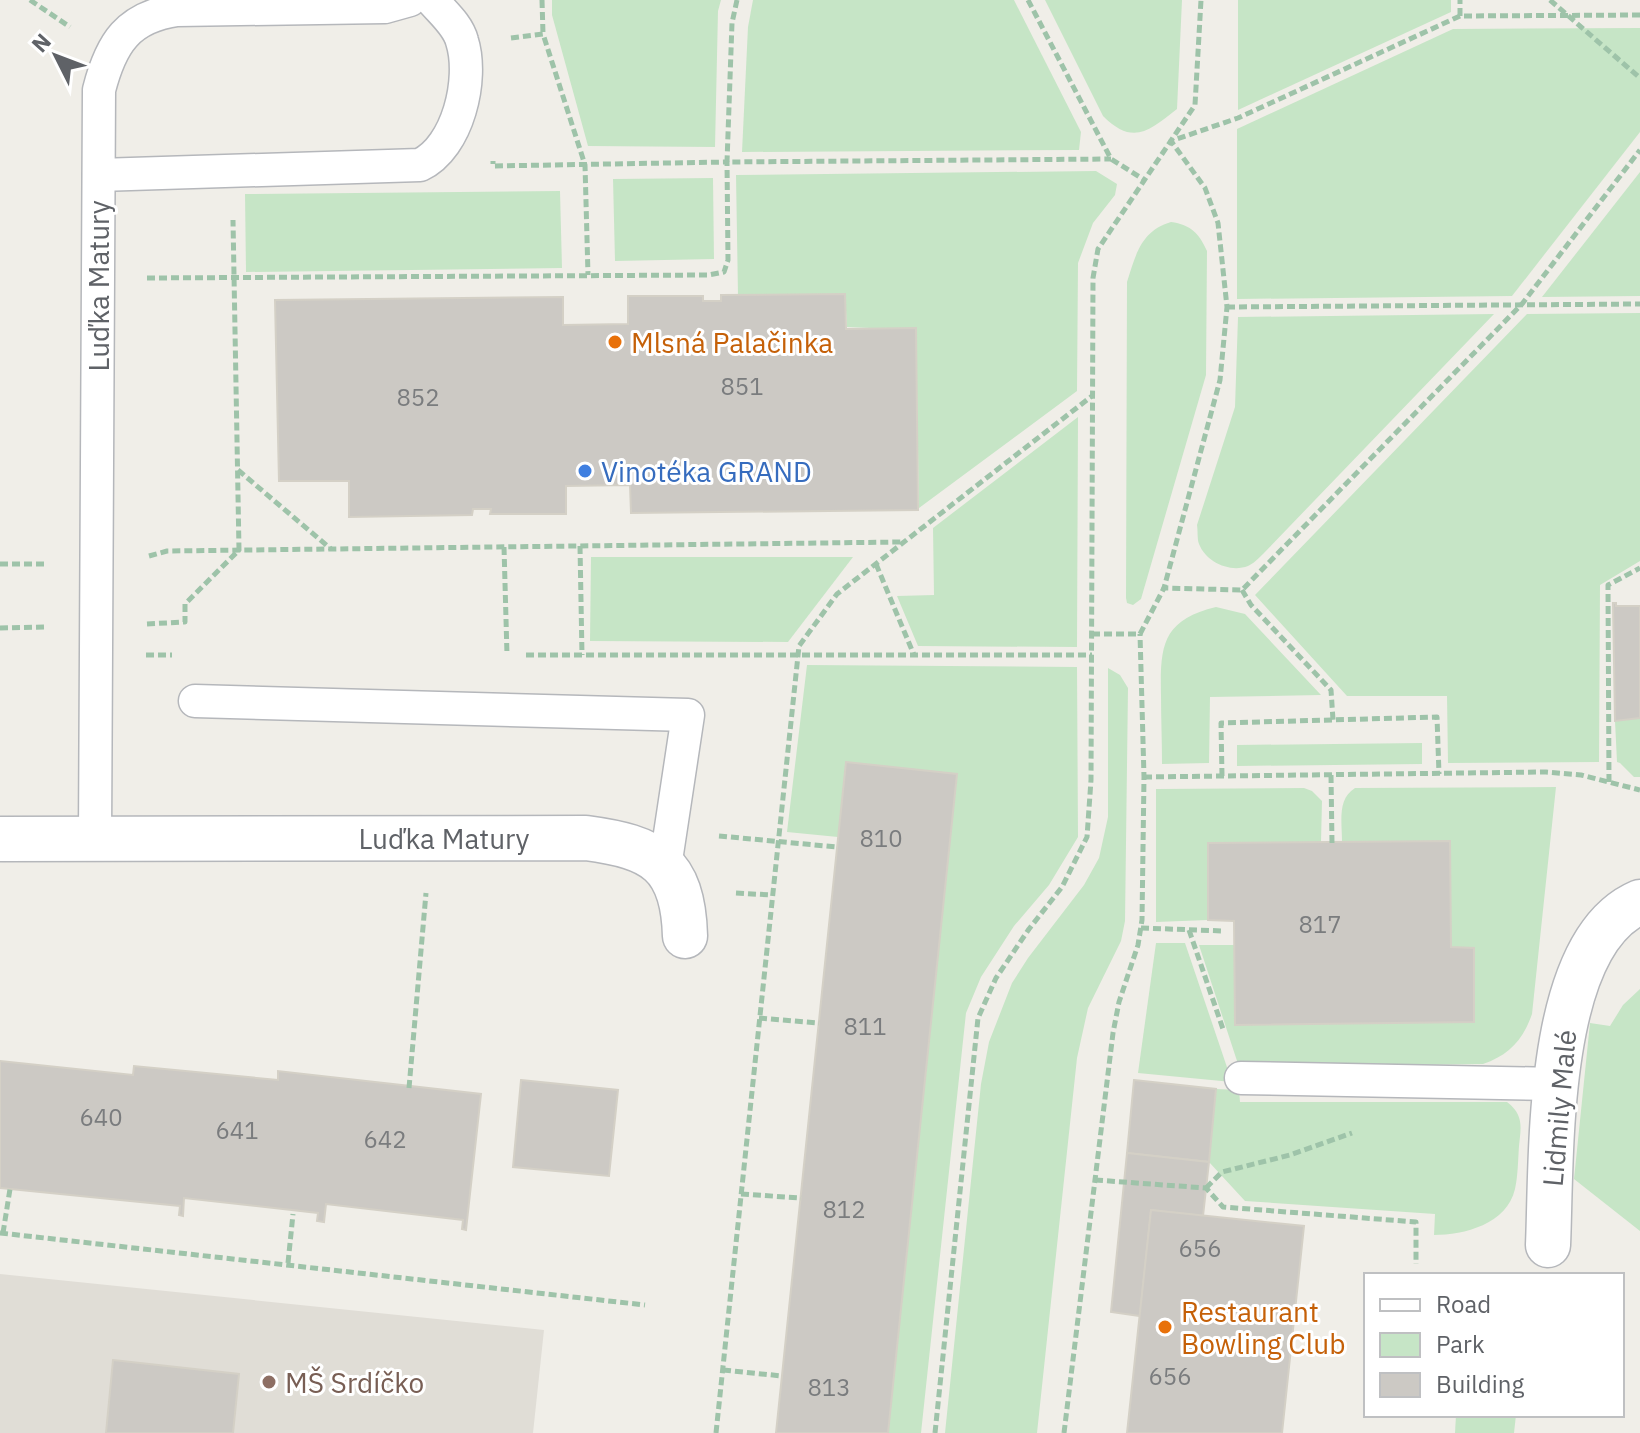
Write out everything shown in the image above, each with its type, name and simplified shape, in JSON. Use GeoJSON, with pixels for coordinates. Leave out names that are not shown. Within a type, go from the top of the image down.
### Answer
{"type":"FeatureCollection","features":[{"type":"Feature","properties":{"kind":"street","name":"Luďka Matury"},"geometry":{"type":"LineString","coordinates":[[0,839],[586,838],[618,842],[643,850],[667,850]]}},
{"type":"Feature","properties":{"kind":"street"},"geometry":{"type":"LineString","coordinates":[[667,850],[680,889],[685,936]]}},
{"type":"Feature","properties":{"kind":"street","name":"Lidmily Malé"},"geometry":{"type":"LineString","coordinates":[[1548,1245],[1557,1084],[1562,1035],[1571,1001],[1594,942],[1608,923],[1626,908],[1640,902]]}},
{"type":"Feature","properties":{"kind":"lane","name":"Luďka Matury"},"geometry":{"type":"LineString","coordinates":[[95,838],[99,90],[105,67],[119,40],[143,18],[177,10],[385,7],[410,0]]}},
{"type":"Feature","properties":{"kind":"lane"},"geometry":{"type":"LineString","coordinates":[[99,175],[420,165],[431,160],[445,142],[459,112],[465,81],[462,38],[432,0]]}},
{"type":"Feature","properties":{"kind":"lane"},"geometry":{"type":"LineString","coordinates":[[195,701],[688,715],[667,850]]}},
{"type":"Feature","properties":{"kind":"lane"},"geometry":{"type":"LineString","coordinates":[[1241,1078],[1557,1084]]}},
{"type":"Feature","properties":{"kind":"path"},"geometry":{"type":"LineString","coordinates":[[542,0],[543,34],[585,165],[588,275]]}},
{"type":"Feature","properties":{"kind":"path"},"geometry":{"type":"LineString","coordinates":[[98,278],[708,275],[724,272],[728,260],[727,162],[732,23],[737,0]]}},
{"type":"Feature","properties":{"kind":"path"},"geometry":{"type":"LineString","coordinates":[[1028,0],[1111,159],[1143,179]]}},
{"type":"Feature","properties":{"kind":"path"},"geometry":{"type":"LineString","coordinates":[[935,1433],[978,1018],[996,978],[1062,887],[1087,837],[1091,780],[1093,278],[1098,249],[1195,105],[1201,0]]}},
{"type":"Feature","properties":{"kind":"path"},"geometry":{"type":"LineString","coordinates":[[1460,0],[1460,16]]}},
{"type":"Feature","properties":{"kind":"path"},"geometry":{"type":"LineString","coordinates":[[1550,0],[1640,78]]}},
{"type":"Feature","properties":{"kind":"path"},"geometry":{"type":"LineString","coordinates":[[1171,141],[1238,118],[1460,16],[1640,15]]}},
{"type":"Feature","properties":{"kind":"path"},"geometry":{"type":"LineString","coordinates":[[503,39],[543,34]]}},
{"type":"Feature","properties":{"kind":"path"},"geometry":{"type":"LineString","coordinates":[[1064,1433],[1113,1033],[1141,928],[1144,777],[1140,634],[1164,588],[1220,380],[1227,307],[1218,223],[1205,188],[1171,141]]}},
{"type":"Feature","properties":{"kind":"path"},"geometry":{"type":"LineString","coordinates":[[493,150],[493,166],[1111,159]]}},
{"type":"Feature","properties":{"kind":"path"},"geometry":{"type":"LineString","coordinates":[[1164,588],[1242,590],[1522,304],[1640,150]]}},
{"type":"Feature","properties":{"kind":"path"},"geometry":{"type":"LineString","coordinates":[[96,640],[185,622],[185,604],[239,550],[232,171]]}},
{"type":"Feature","properties":{"kind":"path"},"geometry":{"type":"LineString","coordinates":[[1227,307],[1640,304]]}},
{"type":"Feature","properties":{"kind":"path"},"geometry":{"type":"LineString","coordinates":[[716,1433],[797,655],[803,638],[837,594],[1093,395]]}},
{"type":"Feature","properties":{"kind":"path"},"geometry":{"type":"LineString","coordinates":[[237,470],[331,549]]}},
{"type":"Feature","properties":{"kind":"path"},"geometry":{"type":"LineString","coordinates":[[167,551],[903,542]]}},
{"type":"Feature","properties":{"kind":"path"},"geometry":{"type":"LineString","coordinates":[[580,546],[582,655]]}},
{"type":"Feature","properties":{"kind":"path"},"geometry":{"type":"LineString","coordinates":[[504,547],[507,655]]}},
{"type":"Feature","properties":{"kind":"path"},"geometry":{"type":"LineString","coordinates":[[876,564],[914,655]]}},
{"type":"Feature","properties":{"kind":"path"},"geometry":{"type":"LineString","coordinates":[[1609,782],[1608,585],[1640,568]]}},
{"type":"Feature","properties":{"kind":"path"},"geometry":{"type":"LineString","coordinates":[[1242,590],[1251,605],[1331,690],[1333,720]]}},
{"type":"Feature","properties":{"kind":"path"},"geometry":{"type":"LineString","coordinates":[[1092,634],[1140,634]]}},
{"type":"Feature","properties":{"kind":"path"},"geometry":{"type":"LineString","coordinates":[[96,640],[176,655]]}},
{"type":"Feature","properties":{"kind":"path"},"geometry":{"type":"LineString","coordinates":[[491,655],[1092,655]]}},
{"type":"Feature","properties":{"kind":"path"},"geometry":{"type":"LineString","coordinates":[[1222,776],[1221,723],[1437,717],[1439,774]]}},
{"type":"Feature","properties":{"kind":"path"},"geometry":{"type":"LineString","coordinates":[[1144,777],[1546,772],[1581,775],[1640,790]]}},
{"type":"Feature","properties":{"kind":"path"},"geometry":{"type":"LineString","coordinates":[[1331,775],[1332,843]]}},
{"type":"Feature","properties":{"kind":"path"},"geometry":{"type":"LineString","coordinates":[[667,850],[777,840],[837,847]]}},
{"type":"Feature","properties":{"kind":"path"},"geometry":{"type":"LineString","coordinates":[[409,1088],[426,896]]}},
{"type":"Feature","properties":{"kind":"path"},"geometry":{"type":"LineString","coordinates":[[1141,928],[1224,931]]}},
{"type":"Feature","properties":{"kind":"path"},"geometry":{"type":"LineString","coordinates":[[1189,930],[1241,1078]]}},
{"type":"Feature","properties":{"kind":"path"},"geometry":{"type":"LineString","coordinates":[[759,1018],[819,1023]]}},
{"type":"Feature","properties":{"kind":"path"},"geometry":{"type":"LineString","coordinates":[[1206,1188],[1222,1172],[1290,1155],[1356,1131]]}},
{"type":"Feature","properties":{"kind":"path"},"geometry":{"type":"LineString","coordinates":[[1095,1180],[1206,1188],[1223,1207],[1416,1222],[1416,1264]]}},
{"type":"Feature","properties":{"kind":"path"},"geometry":{"type":"LineString","coordinates":[[10,1189],[2,1233],[645,1305]]}},
{"type":"Feature","properties":{"kind":"path"},"geometry":{"type":"LineString","coordinates":[[741,1194],[801,1198]]}},
{"type":"Feature","properties":{"kind":"path"},"geometry":{"type":"LineString","coordinates":[[288,1263],[293,1214]]}},
{"type":"Feature","properties":{"kind":"path"},"geometry":{"type":"LineString","coordinates":[[723,1370],[782,1376]]}},
{"type":"Feature","properties":{"kind":"shaded area","name":"MŠ Srdíčko"},"geometry":{"type":"Polygon","coordinates":[[[0,1274],[544,1330],[533,1433],[0,1433],[0,1274]]]}},
{"type":"Feature","properties":{"kind":"green space"},"geometry":{"type":"Polygon","coordinates":[[[552,0],[721,0],[718,11],[715,147],[588,146],[552,15],[552,0]]]}},
{"type":"Feature","properties":{"kind":"green space"},"geometry":{"type":"Polygon","coordinates":[[[753,0],[1014,0],[1081,132],[1079,150],[742,152],[748,27],[753,0]]]}},
{"type":"Feature","properties":{"kind":"green space"},"geometry":{"type":"Polygon","coordinates":[[[1045,0],[1182,0],[1177,109],[1149,129],[1132,133],[1123,131],[1103,116],[1045,0]]]}},
{"type":"Feature","properties":{"kind":"green space"},"geometry":{"type":"Polygon","coordinates":[[[1238,0],[1451,0],[1451,12],[1238,110],[1238,0]]]}},
{"type":"Feature","properties":{"kind":"green space"},"geometry":{"type":"Polygon","coordinates":[[[1640,28],[1640,132],[1512,296],[1237,299],[1237,129],[1453,29],[1640,28]]]}},
{"type":"Feature","properties":{"kind":"green space"},"geometry":{"type":"Polygon","coordinates":[[[1096,171],[1117,184],[1115,195],[1093,223],[1078,263],[1077,391],[919,508],[916,330],[847,327],[845,294],[738,295],[736,175],[1096,171]]]}},
{"type":"Feature","properties":{"kind":"green space"},"geometry":{"type":"Polygon","coordinates":[[[1640,172],[1640,296],[1542,297],[1640,172]]]}},
{"type":"Feature","properties":{"kind":"green space"},"geometry":{"type":"Polygon","coordinates":[[[713,178],[714,259],[615,261],[613,179],[713,178]]]}},
{"type":"Feature","properties":{"kind":"green space"},"geometry":{"type":"Polygon","coordinates":[[[560,191],[562,268],[246,272],[245,194],[560,191]]]}},
{"type":"Feature","properties":{"kind":"green space"},"geometry":{"type":"Polygon","coordinates":[[[1171,222],[1194,231],[1207,251],[1206,375],[1141,599],[1133,605],[1127,603],[1126,598],[1127,282],[1146,238],[1171,222]]]}},
{"type":"Feature","properties":{"kind":"green space"},"geometry":{"type":"Polygon","coordinates":[[[1640,313],[1640,561],[1600,585],[1599,762],[1448,763],[1447,696],[1347,696],[1255,595],[1527,314],[1640,313]]]}},
{"type":"Feature","properties":{"kind":"green space"},"geometry":{"type":"Polygon","coordinates":[[[1494,314],[1254,562],[1241,568],[1226,567],[1213,561],[1202,550],[1197,525],[1235,407],[1238,317],[1494,314]]]}},
{"type":"Feature","properties":{"kind":"green space"},"geometry":{"type":"Polygon","coordinates":[[[1078,417],[1077,647],[918,646],[897,596],[934,595],[933,528],[1078,417]]]}},
{"type":"Feature","properties":{"kind":"green space"},"geometry":{"type":"Polygon","coordinates":[[[591,557],[853,557],[788,642],[590,641],[591,557]]]}},
{"type":"Feature","properties":{"kind":"green space"},"geometry":{"type":"Polygon","coordinates":[[[1216,607],[1245,614],[1321,695],[1210,697],[1209,763],[1162,764],[1161,678],[1164,649],[1168,638],[1184,619],[1216,607]]]}},
{"type":"Feature","properties":{"kind":"green space"},"geometry":{"type":"Polygon","coordinates":[[[807,665],[1077,667],[1078,837],[1049,885],[1014,926],[981,977],[966,1013],[921,1433],[888,1433],[957,774],[846,762],[838,837],[787,832],[807,665]]]}},
{"type":"Feature","properties":{"kind":"green space"},"geometry":{"type":"Polygon","coordinates":[[[1108,668],[1120,675],[1128,688],[1125,921],[1121,941],[1088,1008],[1077,1058],[1037,1433],[945,1433],[981,1084],[989,1042],[1012,983],[1084,885],[1099,858],[1108,817],[1108,668]]]}},
{"type":"Feature","properties":{"kind":"green space"},"geometry":{"type":"Polygon","coordinates":[[[1640,718],[1640,777],[1634,777],[1617,762],[1615,721],[1640,718]]]}},
{"type":"Feature","properties":{"kind":"green space"},"geometry":{"type":"Polygon","coordinates":[[[1422,743],[1422,764],[1237,766],[1237,745],[1422,743]]]}},
{"type":"Feature","properties":{"kind":"green space"},"geometry":{"type":"Polygon","coordinates":[[[1556,787],[1532,1014],[1524,1032],[1508,1051],[1483,1064],[1239,1067],[1199,945],[1235,945],[1235,1025],[1474,1022],[1474,948],[1451,947],[1450,842],[1342,842],[1343,805],[1349,793],[1355,788],[1556,787]]]}},
{"type":"Feature","properties":{"kind":"green space"},"geometry":{"type":"Polygon","coordinates":[[[1304,788],[1322,801],[1321,842],[1208,920],[1156,922],[1156,789],[1304,788]]]}},
{"type":"Feature","properties":{"kind":"green space"},"geometry":{"type":"Polygon","coordinates":[[[1156,943],[1185,943],[1232,1082],[1138,1073],[1156,943]]]}},
{"type":"Feature","properties":{"kind":"green space"},"geometry":{"type":"Polygon","coordinates":[[[1640,989],[1640,1231],[1574,1179],[1590,1023],[1610,1026],[1623,1005],[1640,989]]]}},
{"type":"Feature","properties":{"kind":"green space"},"geometry":{"type":"Polygon","coordinates":[[[1216,1089],[1239,1090],[1240,1102],[1507,1102],[1520,1122],[1515,1189],[1503,1211],[1494,1219],[1471,1230],[1434,1235],[1435,1214],[1245,1201],[1209,1162],[1216,1089]]]}},
{"type":"Feature","properties":{"kind":"green space"},"geometry":{"type":"Polygon","coordinates":[[[1456,1417],[1516,1417],[1514,1433],[1455,1433],[1456,1417]]]}},
{"type":"Feature","properties":{"kind":"building"},"geometry":{"type":"Polygon","coordinates":[[[845,294],[846,329],[916,328],[918,510],[631,513],[630,485],[566,486],[566,514],[490,514],[491,509],[473,509],[472,515],[349,517],[349,481],[279,481],[275,300],[563,297],[563,325],[628,324],[628,296],[703,296],[703,301],[721,301],[721,295],[845,294]]]}},
{"type":"Feature","properties":{"kind":"building"},"geometry":{"type":"Polygon","coordinates":[[[1613,603],[1616,606],[1640,606],[1640,718],[1615,721],[1613,603]]]}},
{"type":"Feature","properties":{"kind":"building"},"geometry":{"type":"Polygon","coordinates":[[[846,762],[957,774],[888,1433],[776,1433],[846,762]]]}},
{"type":"Feature","properties":{"kind":"building"},"geometry":{"type":"Polygon","coordinates":[[[1450,841],[1451,947],[1474,948],[1474,1022],[1235,1025],[1234,921],[1208,920],[1208,843],[1450,841]]]}},
{"type":"Feature","properties":{"kind":"building"},"geometry":{"type":"Polygon","coordinates":[[[0,1061],[133,1075],[134,1066],[278,1080],[278,1071],[481,1094],[466,1230],[462,1229],[463,1220],[326,1204],[324,1222],[317,1221],[318,1213],[184,1198],[183,1216],[179,1215],[180,1206],[0,1188],[0,1061]]]}},
{"type":"Feature","properties":{"kind":"building"},"geometry":{"type":"Polygon","coordinates":[[[521,1080],[618,1090],[609,1176],[513,1167],[521,1080]]]}},
{"type":"Feature","properties":{"kind":"building"},"geometry":{"type":"Polygon","coordinates":[[[1134,1080],[1216,1089],[1209,1162],[1127,1153],[1134,1080]]]}},
{"type":"Feature","properties":{"kind":"building"},"geometry":{"type":"Polygon","coordinates":[[[1127,1153],[1209,1162],[1203,1216],[1151,1210],[1140,1316],[1111,1312],[1127,1153]]]}},
{"type":"Feature","properties":{"kind":"building"},"geometry":{"type":"Polygon","coordinates":[[[1151,1210],[1304,1226],[1282,1433],[1127,1433],[1151,1210]]]}},
{"type":"Feature","properties":{"kind":"building"},"geometry":{"type":"Polygon","coordinates":[[[113,1360],[239,1374],[233,1433],[106,1433],[113,1360]]]}},
{"type":"Feature","properties":{"kind":"place","name":"Mlsná Palačinka"},"geometry":{"type":"Point","coordinates":[615,342]}},
{"type":"Feature","properties":{"kind":"place","name":"Vinotéka GRAND"},"geometry":{"type":"Point","coordinates":[585,471]}},
{"type":"Feature","properties":{"kind":"place","name":"Restaurant Bowling Club"},"geometry":{"type":"Point","coordinates":[1165,1327]}},
{"type":"Feature","properties":{"kind":"place","name":"MŠ Srdíčko"},"geometry":{"type":"Point","coordinates":[269,1382]}}]}
